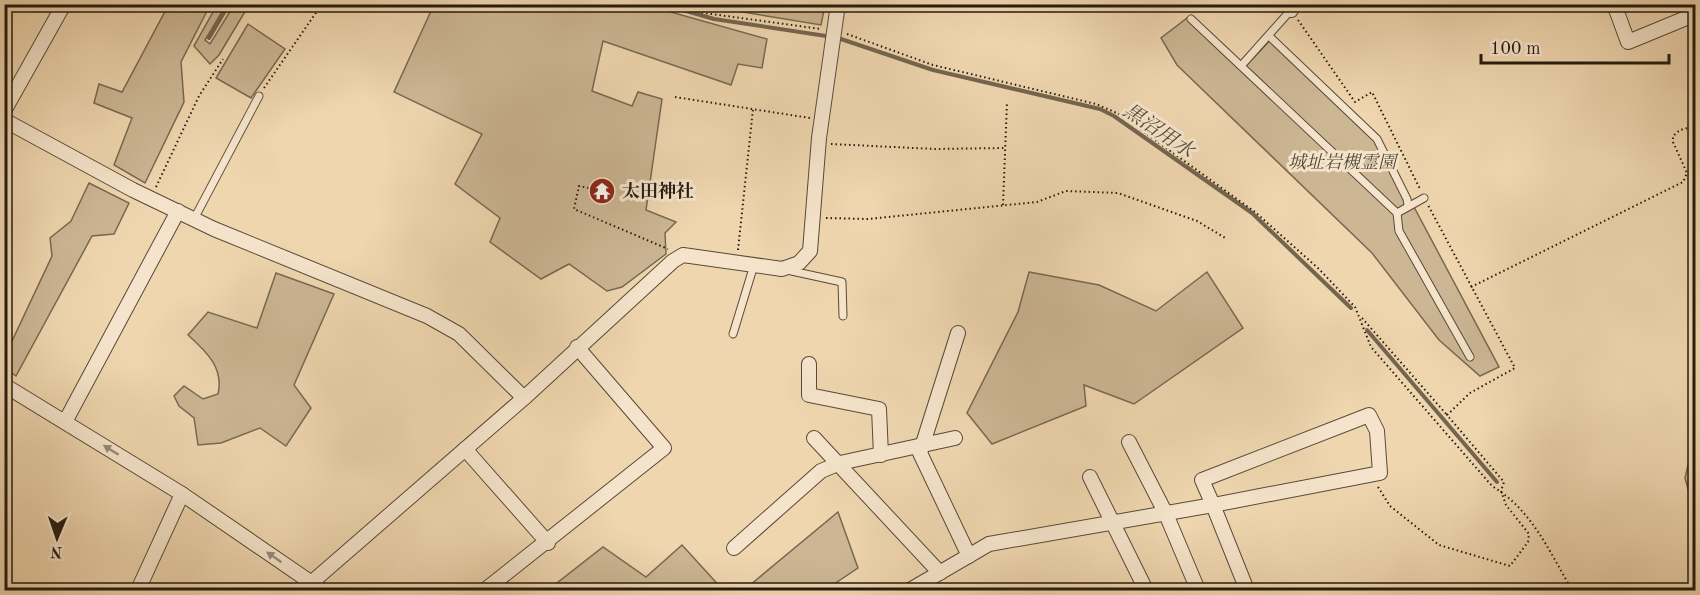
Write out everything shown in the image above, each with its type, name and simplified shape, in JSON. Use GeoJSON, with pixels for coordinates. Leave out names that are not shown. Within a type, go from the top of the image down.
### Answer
{"type":"FeatureCollection","features":[{"type":"Feature","properties":{"kind":"street"},"geometry":{"type":"LineString","coordinates":[[4,111],[64,4]]}},
{"type":"Feature","properties":{"kind":"street"},"geometry":{"type":"LineString","coordinates":[[4,385],[182,494],[316,587],[577,347],[683,255],[783,269],[799,263],[810,251],[818,144],[838,4]]}},
{"type":"Feature","properties":{"kind":"street"},"geometry":{"type":"LineString","coordinates":[[1614,4],[1628,42],[1695,15]]}},
{"type":"Feature","properties":{"kind":"street"},"geometry":{"type":"LineString","coordinates":[[4,120],[150,199],[443,325],[459,334],[524,398]]}},
{"type":"Feature","properties":{"kind":"street"},"geometry":{"type":"LineString","coordinates":[[65,422],[178,211]]}},
{"type":"Feature","properties":{"kind":"street"},"geometry":{"type":"LineString","coordinates":[[958,333],[920,453],[969,556]]}},
{"type":"Feature","properties":{"kind":"street"},"geometry":{"type":"LineString","coordinates":[[485,591],[548,543],[664,448],[577,347]]}},
{"type":"Feature","properties":{"kind":"street"},"geometry":{"type":"LineString","coordinates":[[809,364],[809,395],[879,409],[881,455]]}},
{"type":"Feature","properties":{"kind":"street"},"geometry":{"type":"LineString","coordinates":[[909,591],[989,544],[1112,524],[1213,505],[1380,474],[1381,459],[1377,431],[1369,415],[1202,480],[1213,505],[1247,591]]}},
{"type":"Feature","properties":{"kind":"street"},"geometry":{"type":"LineString","coordinates":[[814,438],[840,463],[940,573]]}},
{"type":"Feature","properties":{"kind":"street"},"geometry":{"type":"LineString","coordinates":[[734,548],[821,471],[840,463],[955,438]]}},
{"type":"Feature","properties":{"kind":"street"},"geometry":{"type":"LineString","coordinates":[[1129,442],[1166,514],[1198,591]]}},
{"type":"Feature","properties":{"kind":"street"},"geometry":{"type":"LineString","coordinates":[[465,449],[548,543]]}},
{"type":"Feature","properties":{"kind":"street"},"geometry":{"type":"LineString","coordinates":[[1090,477],[1146,591]]}},
{"type":"Feature","properties":{"kind":"street"},"geometry":{"type":"LineString","coordinates":[[138,591],[182,494]]}},
{"type":"Feature","properties":{"kind":"lane"},"geometry":{"type":"LineString","coordinates":[[1241,66],[1269,36],[1289,7]]}},
{"type":"Feature","properties":{"kind":"lane"},"geometry":{"type":"LineString","coordinates":[[1191,20],[1397,213],[1399,231],[1470,357]]}},
{"type":"Feature","properties":{"kind":"lane"},"geometry":{"type":"LineString","coordinates":[[1269,36],[1377,139],[1408,205]]}},
{"type":"Feature","properties":{"kind":"lane"},"geometry":{"type":"LineString","coordinates":[[194,219],[259,96]]}},
{"type":"Feature","properties":{"kind":"lane"},"geometry":{"type":"LineString","coordinates":[[1397,213],[1424,198]]}},
{"type":"Feature","properties":{"kind":"lane"},"geometry":{"type":"LineString","coordinates":[[733,334],[754,265]]}},
{"type":"Feature","properties":{"kind":"lane"},"geometry":{"type":"LineString","coordinates":[[783,269],[842,282],[843,316]]}},
{"type":"Feature","properties":{"kind":"path"},"geometry":{"type":"LineString","coordinates":[[259,96],[322,4]]}},
{"type":"Feature","properties":{"kind":"path"},"geometry":{"type":"LineString","coordinates":[[676,4],[705,13],[825,30]]}},
{"type":"Feature","properties":{"kind":"path"},"geometry":{"type":"LineString","coordinates":[[841,33],[933,65],[1112,109],[1255,212],[1319,269],[1504,482],[1501,491],[1506,505],[1529,534],[1528,542],[1510,566],[1439,545],[1390,506],[1374,475]]}},
{"type":"Feature","properties":{"kind":"path"},"geometry":{"type":"LineString","coordinates":[[150,199],[199,96],[223,59]]}},
{"type":"Feature","properties":{"kind":"path"},"geometry":{"type":"LineString","coordinates":[[675,97],[821,120]]}},
{"type":"Feature","properties":{"kind":"path"},"geometry":{"type":"LineString","coordinates":[[1003,205],[1007,102]]}},
{"type":"Feature","properties":{"kind":"path"},"geometry":{"type":"LineString","coordinates":[[737,262],[753,109]]}},
{"type":"Feature","properties":{"kind":"path"},"geometry":{"type":"LineString","coordinates":[[1471,287],[1683,182],[1687,173],[1673,136],[1680,130],[1695,126]]}},
{"type":"Feature","properties":{"kind":"path"},"geometry":{"type":"LineString","coordinates":[[818,144],[935,149],[1005,147]]}},
{"type":"Feature","properties":{"kind":"path"},"geometry":{"type":"LineString","coordinates":[[593,189],[579,186],[574,209],[683,255]]}},
{"type":"Feature","properties":{"kind":"path"},"geometry":{"type":"LineString","coordinates":[[812,218],[868,219],[1036,202],[1066,191],[1118,193],[1197,221],[1227,239]]}},
{"type":"Feature","properties":{"kind":"path"},"geometry":{"type":"LineString","coordinates":[[1360,316],[1363,331],[1371,346],[1492,486],[1510,497],[1542,535],[1572,591]]}},
{"type":"Feature","properties":{"kind":"path"},"geometry":{"type":"LineString","coordinates":[[1447,415],[1470,393],[1515,368]]}},
{"type":"Feature","properties":{"kind":"green space"},"geometry":{"type":"Polygon","coordinates":[[[169,4],[210,5],[181,62],[184,102],[145,183],[114,165],[132,118],[94,103],[99,84],[122,92],[169,4]]]}},
{"type":"Feature","properties":{"kind":"green space"},"geometry":{"type":"Polygon","coordinates":[[[217,5],[226,5],[205,40],[210,44],[234,5],[249,5],[219,55],[210,64],[194,46],[217,5]]]}},
{"type":"Feature","properties":{"kind":"green space"},"geometry":{"type":"Polygon","coordinates":[[[417,5],[646,5],[767,39],[762,68],[738,64],[731,85],[603,41],[592,91],[632,106],[638,92],[662,99],[646,210],[676,222],[665,233],[666,254],[622,287],[607,291],[569,264],[541,279],[490,242],[500,218],[455,184],[482,134],[394,92],[431,11],[417,5]]]}},
{"type":"Feature","properties":{"kind":"green space"},"geometry":{"type":"Polygon","coordinates":[[[700,5],[825,5],[821,25],[700,5]]]}},
{"type":"Feature","properties":{"kind":"green space","name":"城址岩槻霊園"},"geometry":{"type":"Polygon","coordinates":[[[1191,15],[1246,66],[1273,37],[1379,136],[1405,190],[1499,367],[1480,376],[1439,340],[1372,253],[1177,65],[1161,38],[1191,15]]]}},
{"type":"Feature","properties":{"kind":"green space"},"geometry":{"type":"Polygon","coordinates":[[[248,24],[285,49],[251,98],[216,78],[248,24]]]}},
{"type":"Feature","properties":{"kind":"green space"},"geometry":{"type":"Polygon","coordinates":[[[89,183],[129,203],[114,234],[92,236],[16,376],[5,368],[5,356],[52,256],[50,238],[71,221],[89,183]]]}},
{"type":"Feature","properties":{"kind":"green space"},"geometry":{"type":"Polygon","coordinates":[[[1029,272],[1099,285],[1156,311],[1207,272],[1243,328],[1134,404],[1084,385],[1086,406],[992,444],[967,413],[1018,312],[1029,272]]]}},
{"type":"Feature","properties":{"kind":"green space"},"geometry":{"type":"Polygon","coordinates":[[[276,273],[334,294],[294,385],[311,408],[286,446],[260,428],[221,443],[198,445],[194,418],[179,406],[174,396],[184,386],[203,399],[218,394],[219,376],[207,354],[188,335],[208,312],[257,328],[276,273]]]}},
{"type":"Feature","properties":{"kind":"green space"},"geometry":{"type":"Polygon","coordinates":[[[1695,440],[1695,514],[1685,478],[1695,440]]]}},
{"type":"Feature","properties":{"kind":"green space"},"geometry":{"type":"Polygon","coordinates":[[[838,512],[858,568],[825,590],[744,590],[838,512]]]}},
{"type":"Feature","properties":{"kind":"green space"},"geometry":{"type":"Polygon","coordinates":[[[682,545],[723,590],[548,590],[603,547],[646,577],[682,545]]]}},
{"type":"Feature","properties":{"kind":"waterway"},"geometry":{"type":"LineString","coordinates":[[209,38],[229,4]]}},
{"type":"Feature","properties":{"kind":"waterway","name":"黒沼用水"},"geometry":{"type":"LineString","coordinates":[[662,4],[714,19],[826,36]]}},
{"type":"Feature","properties":{"kind":"waterway","name":"黒沼用水"},"geometry":{"type":"LineString","coordinates":[[838,38],[933,70],[1100,109],[1114,116],[1252,213],[1351,308]]}},
{"type":"Feature","properties":{"kind":"waterway","name":"黒沼用水"},"geometry":{"type":"LineString","coordinates":[[1367,330],[1497,482]]}},
{"type":"Feature","properties":{"kind":"place","name":"太田神社"},"geometry":{"type":"Point","coordinates":[602,191]}}]}
